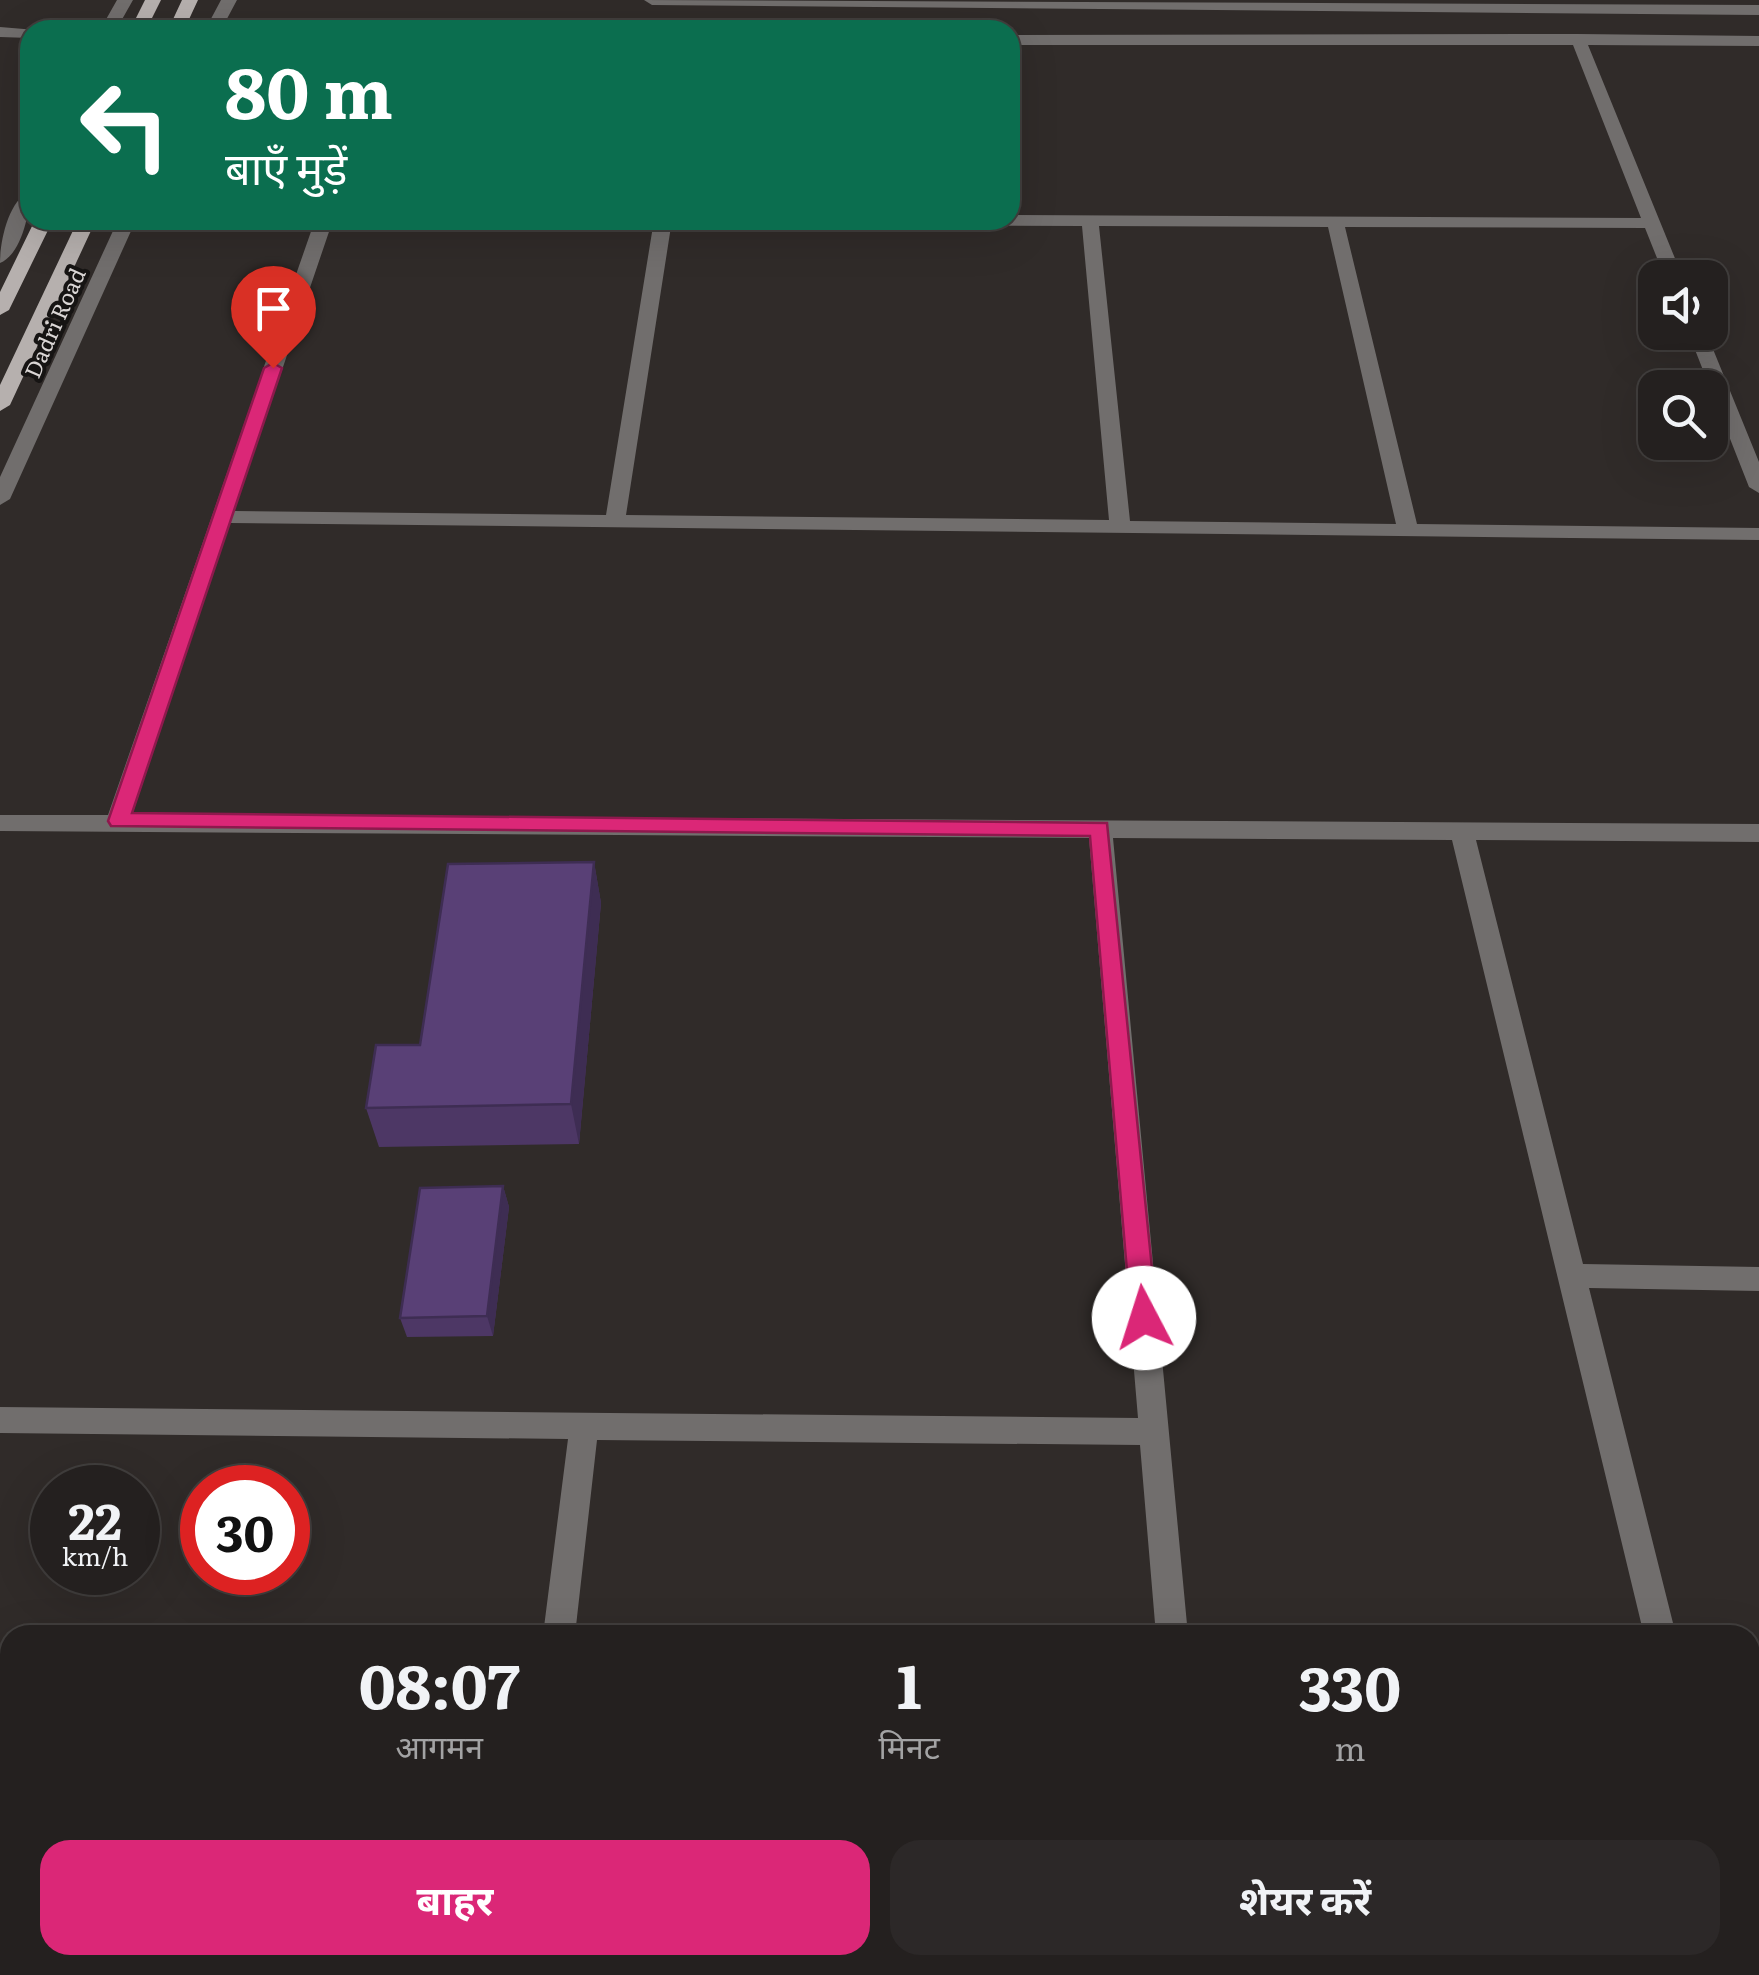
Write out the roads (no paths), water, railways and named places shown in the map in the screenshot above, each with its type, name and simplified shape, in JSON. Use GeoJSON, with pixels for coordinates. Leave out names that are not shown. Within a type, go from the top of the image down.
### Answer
{"type":"FeatureCollection","features":[{"type":"Feature","properties":{"kind":"main road"},"geometry":{"type":"LineString","coordinates":[[0,310],[39,230]]}},
{"type":"Feature","properties":{"kind":"main road"},"geometry":{"type":"LineString","coordinates":[[0,405],[82,230]]}},
{"type":"Feature","properties":{"kind":"street"},"geometry":{"type":"LineString","coordinates":[[652,0],[1759,10]]}},
{"type":"Feature","properties":{"kind":"street"},"geometry":{"type":"LineString","coordinates":[[1578,39],[1667,260]]}},
{"type":"Feature","properties":{"kind":"street"},"geometry":{"type":"LineString","coordinates":[[1020,40],[1759,41]]}},
{"type":"Feature","properties":{"kind":"street"},"geometry":{"type":"LineString","coordinates":[[0,258],[20,217]]}},
{"type":"Feature","properties":{"kind":"street"},"geometry":{"type":"LineString","coordinates":[[1020,221],[1652,222]]}},
{"type":"Feature","properties":{"kind":"street"},"geometry":{"type":"LineString","coordinates":[[1090,221],[1120,527]]}},
{"type":"Feature","properties":{"kind":"street"},"geometry":{"type":"LineString","coordinates":[[1334,222],[1408,530]]}},
{"type":"Feature","properties":{"kind":"street","name":"Dadri Road"},"geometry":{"type":"LineString","coordinates":[[0,499],[122,230]]}},
{"type":"Feature","properties":{"kind":"street"},"geometry":{"type":"LineString","coordinates":[[118,821],[321,230]]}},
{"type":"Feature","properties":{"kind":"street"},"geometry":{"type":"LineString","coordinates":[[614,521],[661,230]]}},
{"type":"Feature","properties":{"kind":"street"},"geometry":{"type":"LineString","coordinates":[[1704,350],[1759,487]]}},
{"type":"Feature","properties":{"kind":"street"},"geometry":{"type":"LineString","coordinates":[[222,517],[1759,534]]}},
{"type":"Feature","properties":{"kind":"street"},"geometry":{"type":"LineString","coordinates":[[0,823],[1759,833]]}},
{"type":"Feature","properties":{"kind":"street"},"geometry":{"type":"LineString","coordinates":[[1100,828],[1171,1625]]}},
{"type":"Feature","properties":{"kind":"street"},"geometry":{"type":"LineString","coordinates":[[1462,831],[1658,1625]]}},
{"type":"Feature","properties":{"kind":"street"},"geometry":{"type":"LineString","coordinates":[[1572,1276],[1759,1279]]}},
{"type":"Feature","properties":{"kind":"street"},"geometry":{"type":"LineString","coordinates":[[0,1420],[1154,1432]]}},
{"type":"Feature","properties":{"kind":"street"},"geometry":{"type":"LineString","coordinates":[[560,1625],[584,1426]]}}]}
